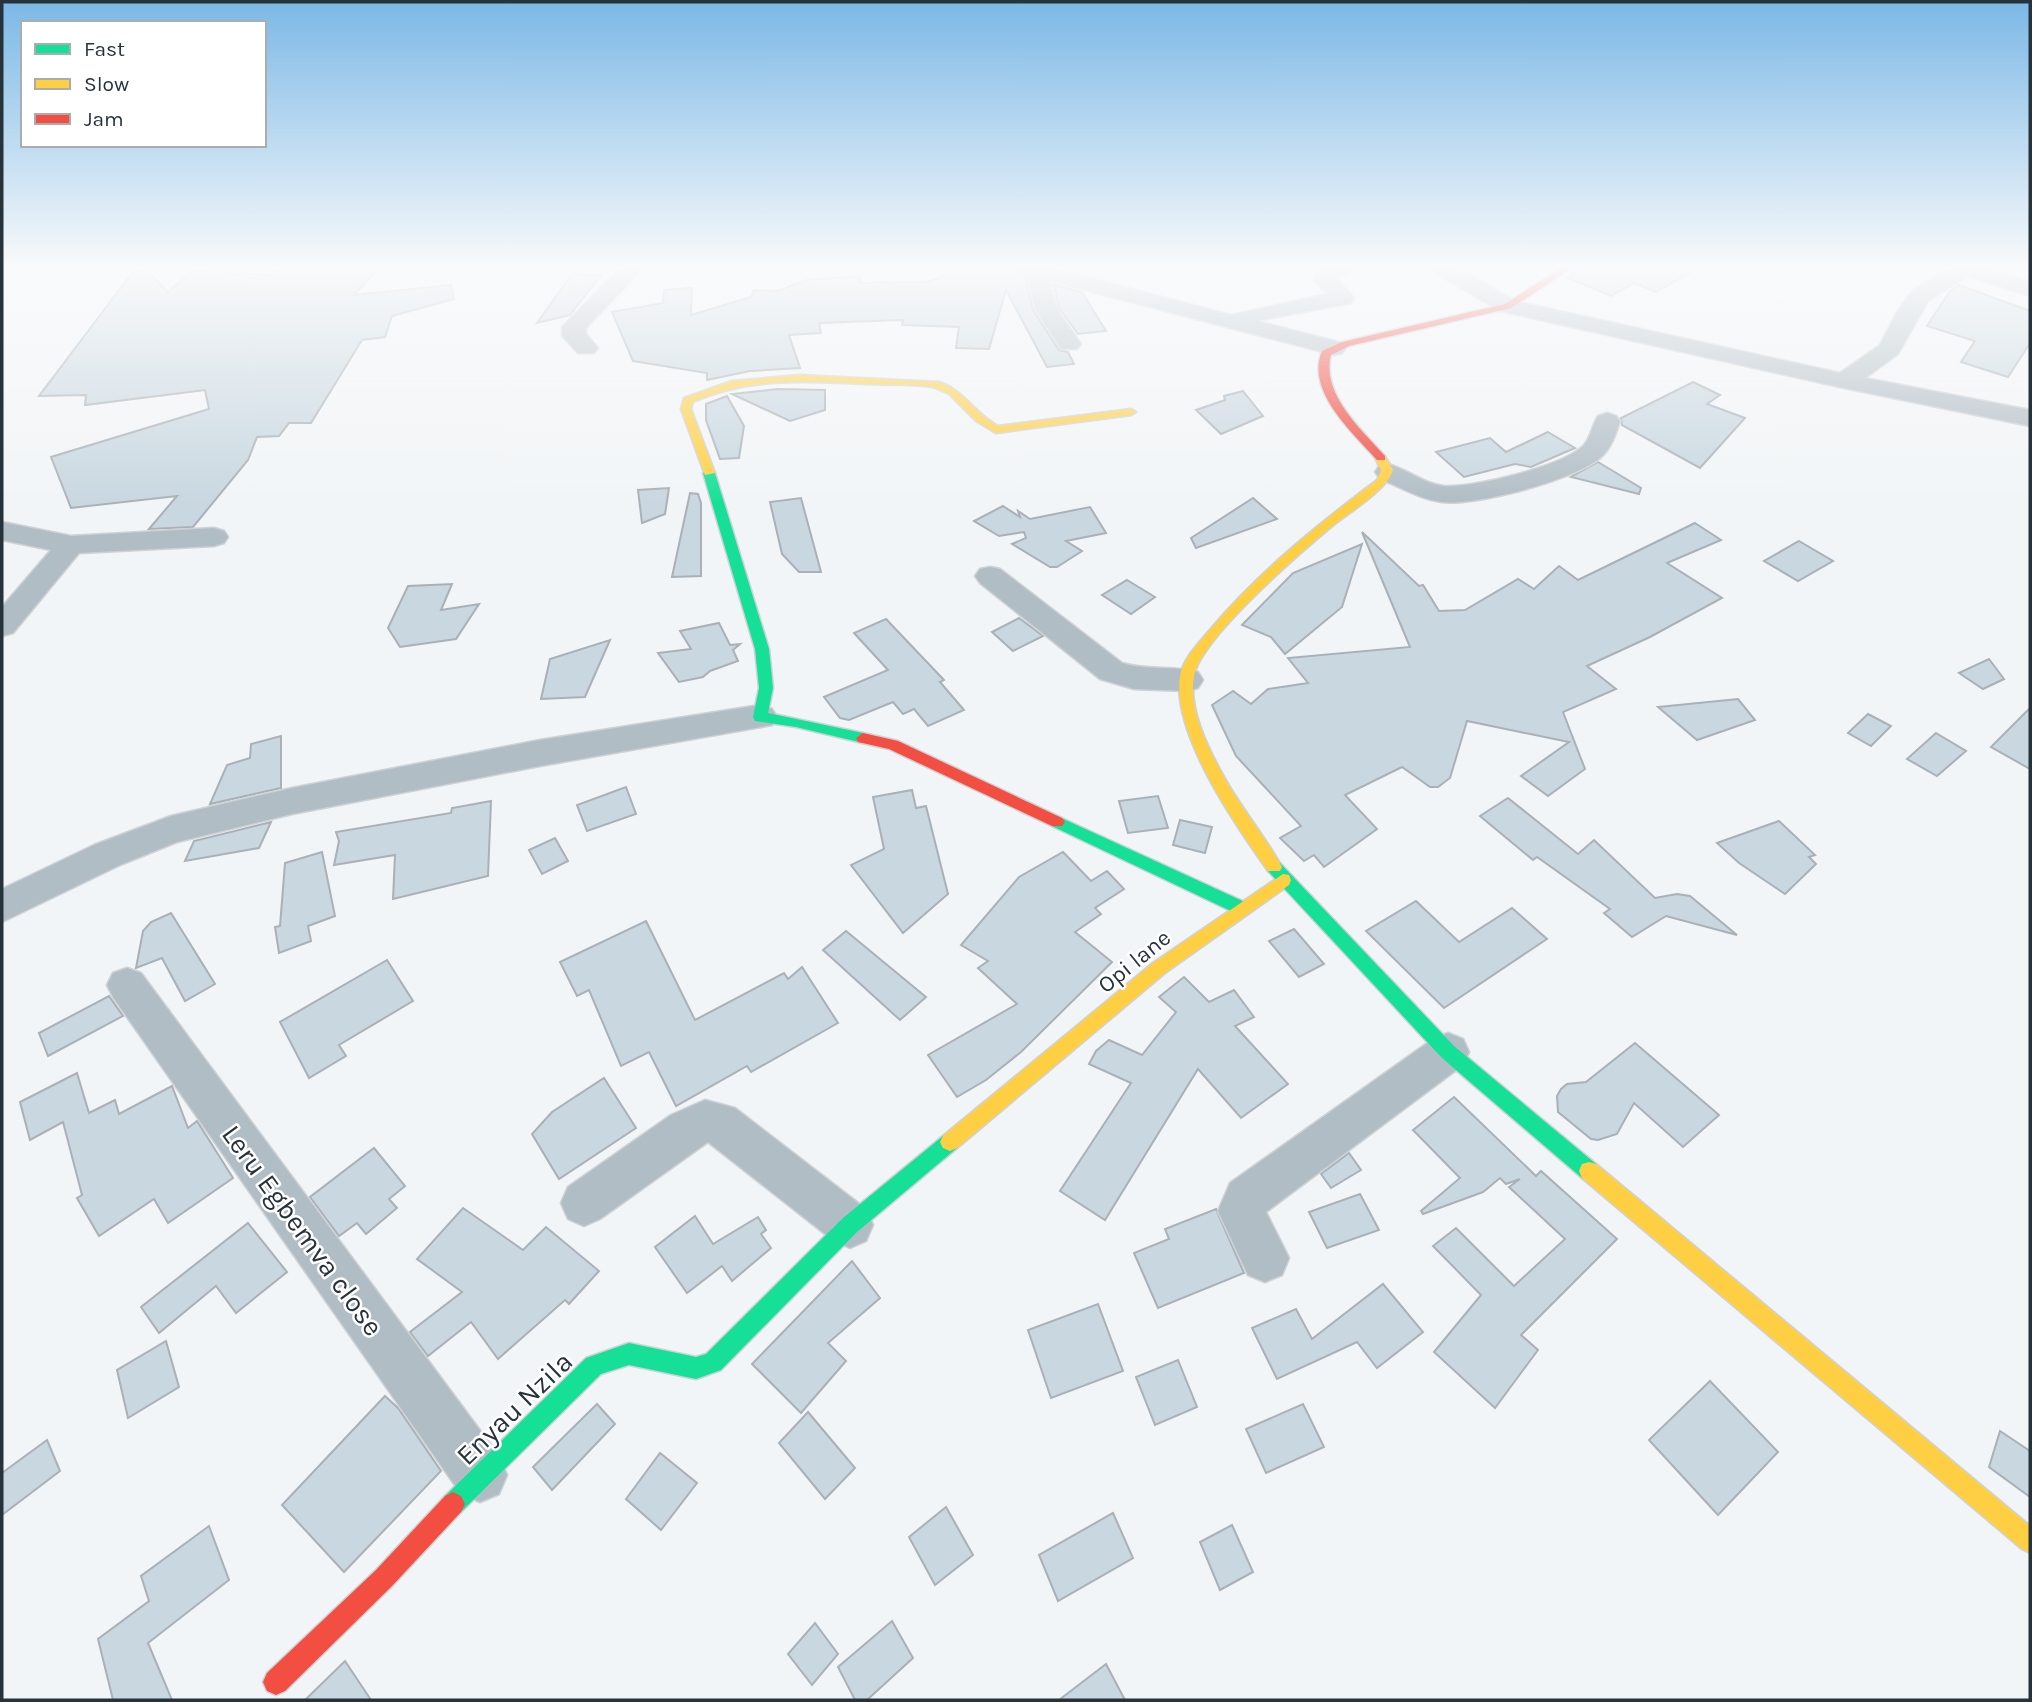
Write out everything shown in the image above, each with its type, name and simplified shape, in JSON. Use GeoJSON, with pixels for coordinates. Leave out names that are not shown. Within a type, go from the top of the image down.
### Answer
{"type":"FeatureCollection","features":[{"type":"Feature","properties":{"kind":"street"},"geometry":{"type":"LineString","coordinates":[[1324,345],[1334,348]]}},
{"type":"Feature","properties":{"kind":"street"},"geometry":{"type":"LineString","coordinates":[[1345,345],[1326,353],[1321,370],[1331,391],[1388,467],[1388,472],[1381,482],[1274,566],[1249,590],[1223,620],[1190,667],[1187,680],[1192,713],[1208,758],[1259,849],[1283,880],[1448,1052],[2030,1541]]}},
{"type":"Feature","properties":{"kind":"street"},"geometry":{"type":"LineString","coordinates":[[1685,345],[2030,418]]}},
{"type":"Feature","properties":{"kind":"street"},"geometry":{"type":"LineString","coordinates":[[1844,381],[1892,345]]}},
{"type":"Feature","properties":{"kind":"street"},"geometry":{"type":"LineString","coordinates":[[760,717],[766,688],[762,649],[724,517],[692,433],[686,409],[688,400],[698,394],[745,382],[796,378],[898,382],[944,387],[985,427],[996,430],[1131,412]]}},
{"type":"Feature","properties":{"kind":"street"},"geometry":{"type":"LineString","coordinates":[[1388,472],[1442,494],[1473,494],[1538,476],[1589,454],[1600,441],[1607,421]]}},
{"type":"Feature","properties":{"kind":"street"},"geometry":{"type":"LineString","coordinates":[[2,531],[71,545],[214,537]]}},
{"type":"Feature","properties":{"kind":"street"},"geometry":{"type":"LineString","coordinates":[[2,626],[71,545]]}},
{"type":"Feature","properties":{"kind":"street"},"geometry":{"type":"LineString","coordinates":[[990,576],[1111,671],[1134,678],[1187,680]]}},
{"type":"Feature","properties":{"kind":"street"},"geometry":{"type":"LineString","coordinates":[[2,906],[107,855],[171,830],[292,802],[540,752],[760,717],[796,722],[893,745],[1241,908]]}},
{"type":"Feature","properties":{"kind":"street","name":"Opi lane"},"geometry":{"type":"LineString","coordinates":[[850,1225],[1158,968],[1283,880]]}},
{"type":"Feature","properties":{"kind":"street","name":"Leru Egbemva close"},"geometry":{"type":"LineString","coordinates":[[127,985],[480,1475]]}},
{"type":"Feature","properties":{"kind":"street"},"geometry":{"type":"LineString","coordinates":[[1265,1258],[1241,1211],[1246,1199],[1448,1052]]}},
{"type":"Feature","properties":{"kind":"street"},"geometry":{"type":"LineString","coordinates":[[584,1203],[687,1130],[705,1121],[719,1123],[850,1225]]}},
{"type":"Feature","properties":{"kind":"street","name":"Enyau Nzila"},"geometry":{"type":"LineString","coordinates":[[276,1682],[384,1578],[480,1475],[594,1366],[629,1354],[696,1368],[713,1362],[850,1225]]}},
{"type":"Feature","properties":{"kind":"building"},"geometry":{"type":"Polygon","coordinates":[[[77,345],[359,345],[311,423],[289,423],[279,436],[257,437],[248,460],[193,527],[149,529],[177,496],[71,508],[51,457],[209,409],[205,390],[85,405],[86,395],[39,396],[77,345]]]}},
{"type":"Feature","properties":{"kind":"building"},"geometry":{"type":"Polygon","coordinates":[[[626,345],[792,345],[800,368],[750,371],[707,380],[707,373],[633,361],[626,345]]]}},
{"type":"Feature","properties":{"kind":"building"},"geometry":{"type":"Polygon","coordinates":[[[956,345],[990,345],[989,349],[956,348],[956,345]]]}},
{"type":"Feature","properties":{"kind":"building"},"geometry":{"type":"Polygon","coordinates":[[[1036,345],[1056,345],[1059,350],[1068,352],[1074,364],[1047,367],[1036,345]]]}},
{"type":"Feature","properties":{"kind":"building"},"geometry":{"type":"Polygon","coordinates":[[[1972,345],[2028,345],[2008,377],[1961,362],[1972,345]]]}},
{"type":"Feature","properties":{"kind":"building"},"geometry":{"type":"Polygon","coordinates":[[[1693,382],[1720,395],[1707,404],[1745,418],[1700,468],[1622,425],[1621,418],[1693,382]]]}},
{"type":"Feature","properties":{"kind":"building"},"geometry":{"type":"Polygon","coordinates":[[[778,389],[825,390],[825,410],[790,421],[732,394],[778,389]]]}},
{"type":"Feature","properties":{"kind":"building"},"geometry":{"type":"Polygon","coordinates":[[[1243,391],[1263,416],[1221,434],[1196,410],[1225,400],[1224,396],[1243,391]]]}},
{"type":"Feature","properties":{"kind":"building"},"geometry":{"type":"Polygon","coordinates":[[[727,396],[744,426],[739,458],[720,459],[706,420],[706,404],[727,396]]]}},
{"type":"Feature","properties":{"kind":"building"},"geometry":{"type":"Polygon","coordinates":[[[1548,432],[1575,448],[1531,467],[1515,464],[1464,477],[1436,452],[1490,438],[1506,452],[1548,432]]]}},
{"type":"Feature","properties":{"kind":"building"},"geometry":{"type":"Polygon","coordinates":[[[1598,462],[1641,488],[1639,494],[1571,477],[1598,462]]]}},
{"type":"Feature","properties":{"kind":"building"},"geometry":{"type":"Polygon","coordinates":[[[669,488],[665,514],[642,523],[638,490],[669,488]]]}},
{"type":"Feature","properties":{"kind":"building"},"geometry":{"type":"Polygon","coordinates":[[[690,493],[698,494],[701,503],[701,576],[672,577],[690,493]]]}},
{"type":"Feature","properties":{"kind":"building"},"geometry":{"type":"Polygon","coordinates":[[[801,498],[821,572],[799,572],[782,554],[770,502],[801,498]]]}},
{"type":"Feature","properties":{"kind":"building"},"geometry":{"type":"Polygon","coordinates":[[[1253,498],[1277,519],[1196,548],[1191,538],[1253,498]]]}},
{"type":"Feature","properties":{"kind":"building"},"geometry":{"type":"Polygon","coordinates":[[[1003,506],[1020,517],[1018,511],[1030,519],[1090,507],[1106,533],[1066,541],[1082,551],[1057,567],[1050,567],[1012,544],[1026,538],[1024,532],[999,536],[974,521],[1003,506]]]}},
{"type":"Feature","properties":{"kind":"building"},"geometry":{"type":"Polygon","coordinates":[[[1695,523],[1721,540],[1667,563],[1722,598],[1650,637],[1587,666],[1616,689],[1563,712],[1585,769],[1548,796],[1521,776],[1569,742],[1467,721],[1450,778],[1438,787],[1430,787],[1402,767],[1345,795],[1377,829],[1324,867],[1314,855],[1304,861],[1280,838],[1301,826],[1236,756],[1212,705],[1233,691],[1251,704],[1268,689],[1308,683],[1288,658],[1410,647],[1362,532],[1419,586],[1423,585],[1439,611],[1465,610],[1518,579],[1534,589],[1559,566],[1578,580],[1695,523]]]}},
{"type":"Feature","properties":{"kind":"building"},"geometry":{"type":"Polygon","coordinates":[[[1799,541],[1833,561],[1798,581],[1764,561],[1799,541]]]}},
{"type":"Feature","properties":{"kind":"building"},"geometry":{"type":"Polygon","coordinates":[[[1362,544],[1342,607],[1285,654],[1271,637],[1242,625],[1293,573],[1362,544]]]}},
{"type":"Feature","properties":{"kind":"building"},"geometry":{"type":"Polygon","coordinates":[[[1127,580],[1155,597],[1131,614],[1102,595],[1127,580]]]}},
{"type":"Feature","properties":{"kind":"building"},"geometry":{"type":"Polygon","coordinates":[[[452,584],[441,610],[479,604],[456,639],[400,647],[388,628],[408,586],[452,584]]]}},
{"type":"Feature","properties":{"kind":"building"},"geometry":{"type":"Polygon","coordinates":[[[1019,618],[1043,636],[1013,651],[992,632],[1019,618]]]}},
{"type":"Feature","properties":{"kind":"building"},"geometry":{"type":"Polygon","coordinates":[[[886,619],[944,680],[940,682],[964,710],[928,726],[914,709],[903,714],[893,702],[849,720],[840,718],[824,697],[888,670],[854,633],[886,619]]]}},
{"type":"Feature","properties":{"kind":"building"},"geometry":{"type":"Polygon","coordinates":[[[719,623],[730,645],[740,644],[733,650],[738,661],[710,671],[703,677],[679,682],[658,653],[691,649],[680,631],[719,623]]]}},
{"type":"Feature","properties":{"kind":"building"},"geometry":{"type":"Polygon","coordinates":[[[610,640],[585,697],[541,699],[550,659],[610,640]]]}},
{"type":"Feature","properties":{"kind":"building"},"geometry":{"type":"Polygon","coordinates":[[[1989,659],[2004,679],[1983,689],[1959,673],[1989,659]]]}},
{"type":"Feature","properties":{"kind":"building"},"geometry":{"type":"Polygon","coordinates":[[[1738,699],[1755,720],[1697,740],[1658,707],[1738,699]]]}},
{"type":"Feature","properties":{"kind":"building"},"geometry":{"type":"Polygon","coordinates":[[[2030,708],[2030,769],[1991,747],[2030,708]]]}},
{"type":"Feature","properties":{"kind":"building"},"geometry":{"type":"Polygon","coordinates":[[[1868,714],[1891,726],[1871,746],[1848,733],[1868,714]]]}},
{"type":"Feature","properties":{"kind":"building"},"geometry":{"type":"Polygon","coordinates":[[[1936,733],[1966,751],[1937,776],[1907,759],[1936,733]]]}},
{"type":"Feature","properties":{"kind":"building"},"geometry":{"type":"Polygon","coordinates":[[[281,736],[281,788],[210,804],[227,765],[250,758],[251,744],[281,736]]]}},
{"type":"Feature","properties":{"kind":"building"},"geometry":{"type":"Polygon","coordinates":[[[626,787],[636,814],[587,831],[577,805],[626,787]]]}},
{"type":"Feature","properties":{"kind":"building"},"geometry":{"type":"Polygon","coordinates":[[[912,790],[916,808],[926,806],[948,894],[903,933],[851,865],[884,849],[873,797],[912,790]]]}},
{"type":"Feature","properties":{"kind":"building"},"geometry":{"type":"Polygon","coordinates":[[[1158,796],[1168,828],[1128,833],[1119,801],[1158,796]]]}},
{"type":"Feature","properties":{"kind":"building"},"geometry":{"type":"Polygon","coordinates":[[[1508,798],[1578,854],[1594,840],[1655,898],[1677,894],[1690,896],[1737,935],[1666,916],[1632,937],[1604,913],[1610,909],[1537,857],[1533,860],[1480,816],[1508,798]]]}},
{"type":"Feature","properties":{"kind":"building"},"geometry":{"type":"Polygon","coordinates":[[[491,801],[488,876],[393,899],[395,855],[334,865],[339,841],[336,832],[451,813],[452,808],[491,801]]]}},
{"type":"Feature","properties":{"kind":"building"},"geometry":{"type":"Polygon","coordinates":[[[1180,820],[1212,827],[1205,853],[1173,845],[1180,820]]]}},
{"type":"Feature","properties":{"kind":"building"},"geometry":{"type":"Polygon","coordinates":[[[1779,821],[1815,855],[1809,857],[1816,864],[1785,894],[1739,863],[1717,843],[1779,821]]]}},
{"type":"Feature","properties":{"kind":"building"},"geometry":{"type":"Polygon","coordinates":[[[271,822],[259,848],[185,861],[194,841],[271,822]]]}},
{"type":"Feature","properties":{"kind":"building"},"geometry":{"type":"Polygon","coordinates":[[[555,838],[568,861],[542,874],[529,850],[555,838]]]}},
{"type":"Feature","properties":{"kind":"building"},"geometry":{"type":"Polygon","coordinates":[[[322,852],[335,916],[308,926],[311,941],[279,953],[275,927],[280,926],[285,863],[322,852]]]}},
{"type":"Feature","properties":{"kind":"building"},"geometry":{"type":"Polygon","coordinates":[[[1063,852],[1091,881],[1107,871],[1124,889],[1095,908],[1101,914],[1075,932],[1112,962],[1021,1052],[986,1080],[957,1097],[928,1055],[1017,1004],[978,968],[988,961],[961,945],[1019,877],[1063,852]]]}},
{"type":"Feature","properties":{"kind":"building"},"geometry":{"type":"Polygon","coordinates":[[[1416,901],[1459,942],[1512,908],[1547,939],[1444,1008],[1366,931],[1416,901]]]}},
{"type":"Feature","properties":{"kind":"building"},"geometry":{"type":"Polygon","coordinates":[[[171,913],[215,984],[185,1001],[162,958],[136,968],[143,931],[151,922],[171,913]]]}},
{"type":"Feature","properties":{"kind":"building"},"geometry":{"type":"Polygon","coordinates":[[[646,921],[695,1020],[784,973],[788,979],[802,967],[838,1023],[751,1072],[747,1066],[676,1106],[649,1052],[621,1066],[589,990],[577,996],[560,962],[646,921]]]}},
{"type":"Feature","properties":{"kind":"building"},"geometry":{"type":"Polygon","coordinates":[[[1294,929],[1324,964],[1299,977],[1269,941],[1294,929]]]}},
{"type":"Feature","properties":{"kind":"building"},"geometry":{"type":"Polygon","coordinates":[[[846,931],[926,997],[900,1020],[823,950],[846,931]]]}},
{"type":"Feature","properties":{"kind":"building"},"geometry":{"type":"Polygon","coordinates":[[[387,960],[413,1001],[339,1045],[346,1056],[309,1078],[280,1022],[387,960]]]}},
{"type":"Feature","properties":{"kind":"building"},"geometry":{"type":"Polygon","coordinates":[[[1184,977],[1209,1002],[1234,990],[1254,1017],[1235,1026],[1288,1084],[1241,1118],[1198,1069],[1105,1220],[1060,1191],[1131,1083],[1089,1064],[1096,1051],[1109,1040],[1142,1055],[1176,1012],[1159,997],[1184,977]]]}},
{"type":"Feature","properties":{"kind":"building"},"geometry":{"type":"Polygon","coordinates":[[[109,996],[123,1016],[48,1056],[39,1033],[109,996]]]}},
{"type":"Feature","properties":{"kind":"building"},"geometry":{"type":"Polygon","coordinates":[[[1635,1043],[1719,1115],[1683,1147],[1634,1103],[1617,1134],[1598,1140],[1591,1139],[1558,1112],[1557,1096],[1561,1089],[1567,1084],[1586,1082],[1635,1043]]]}},
{"type":"Feature","properties":{"kind":"building"},"geometry":{"type":"Polygon","coordinates":[[[77,1073],[89,1113],[115,1100],[119,1114],[172,1086],[188,1128],[197,1121],[233,1178],[168,1223],[154,1199],[99,1236],[77,1198],[82,1195],[63,1122],[30,1140],[20,1102],[77,1073]]]}},
{"type":"Feature","properties":{"kind":"building"},"geometry":{"type":"Polygon","coordinates":[[[604,1078],[636,1128],[559,1179],[532,1134],[552,1112],[604,1078]]]}},
{"type":"Feature","properties":{"kind":"building"},"geometry":{"type":"Polygon","coordinates":[[[1454,1097],[1536,1176],[1541,1171],[1617,1239],[1521,1335],[1538,1350],[1495,1408],[1434,1352],[1481,1295],[1433,1246],[1456,1228],[1514,1286],[1565,1239],[1509,1187],[1520,1179],[1506,1184],[1500,1178],[1483,1192],[1423,1214],[1421,1211],[1460,1178],[1413,1130],[1454,1097]]]}},
{"type":"Feature","properties":{"kind":"building"},"geometry":{"type":"Polygon","coordinates":[[[374,1148],[405,1186],[389,1199],[397,1208],[366,1234],[357,1223],[339,1236],[310,1197],[374,1148]]]}},
{"type":"Feature","properties":{"kind":"building"},"geometry":{"type":"Polygon","coordinates":[[[1349,1153],[1361,1170],[1331,1188],[1321,1174],[1349,1153]]]}},
{"type":"Feature","properties":{"kind":"building"},"geometry":{"type":"Polygon","coordinates":[[[1360,1194],[1379,1230],[1327,1248],[1309,1212],[1360,1194]]]}},
{"type":"Feature","properties":{"kind":"building"},"geometry":{"type":"Polygon","coordinates":[[[463,1208],[523,1250],[546,1227],[599,1271],[569,1304],[565,1300],[498,1359],[471,1322],[428,1356],[410,1332],[462,1292],[417,1259],[463,1208]]]}},
{"type":"Feature","properties":{"kind":"building"},"geometry":{"type":"Polygon","coordinates":[[[1216,1209],[1244,1273],[1158,1308],[1134,1253],[1169,1239],[1165,1229],[1216,1209]]]}},
{"type":"Feature","properties":{"kind":"building"},"geometry":{"type":"Polygon","coordinates":[[[695,1216],[713,1244],[758,1217],[766,1230],[761,1234],[771,1248],[732,1281],[722,1266],[687,1293],[655,1247],[695,1216]]]}},
{"type":"Feature","properties":{"kind":"building"},"geometry":{"type":"Polygon","coordinates":[[[248,1223],[287,1272],[236,1313],[216,1286],[159,1333],[141,1307],[248,1223]]]}},
{"type":"Feature","properties":{"kind":"building"},"geometry":{"type":"Polygon","coordinates":[[[852,1261],[880,1298],[828,1343],[846,1361],[801,1413],[752,1364],[852,1261]]]}},
{"type":"Feature","properties":{"kind":"building"},"geometry":{"type":"Polygon","coordinates":[[[1383,1284],[1423,1332],[1377,1368],[1357,1342],[1277,1379],[1252,1328],[1296,1309],[1312,1339],[1383,1284]]]}},
{"type":"Feature","properties":{"kind":"building"},"geometry":{"type":"Polygon","coordinates":[[[1098,1304],[1123,1371],[1051,1398],[1028,1330],[1098,1304]]]}},
{"type":"Feature","properties":{"kind":"building"},"geometry":{"type":"Polygon","coordinates":[[[166,1341],[179,1387],[128,1418],[117,1370],[166,1341]]]}},
{"type":"Feature","properties":{"kind":"building"},"geometry":{"type":"Polygon","coordinates":[[[1178,1360],[1197,1407],[1155,1425],[1136,1377],[1178,1360]]]}},
{"type":"Feature","properties":{"kind":"building"},"geometry":{"type":"Polygon","coordinates":[[[1710,1381],[1778,1452],[1718,1515],[1649,1440],[1710,1381]]]}},
{"type":"Feature","properties":{"kind":"building"},"geometry":{"type":"Polygon","coordinates":[[[385,1396],[398,1408],[441,1471],[344,1572],[282,1505],[385,1396]]]}},
{"type":"Feature","properties":{"kind":"building"},"geometry":{"type":"Polygon","coordinates":[[[597,1404],[615,1424],[552,1490],[533,1467],[597,1404]]]}},
{"type":"Feature","properties":{"kind":"building"},"geometry":{"type":"Polygon","coordinates":[[[1303,1404],[1324,1447],[1266,1473],[1246,1429],[1303,1404]]]}},
{"type":"Feature","properties":{"kind":"building"},"geometry":{"type":"Polygon","coordinates":[[[808,1412],[855,1468],[825,1499],[779,1443],[808,1412]]]}},
{"type":"Feature","properties":{"kind":"building"},"geometry":{"type":"Polygon","coordinates":[[[2000,1431],[2030,1451],[2030,1497],[1989,1467],[2000,1431]]]}},
{"type":"Feature","properties":{"kind":"building"},"geometry":{"type":"Polygon","coordinates":[[[47,1440],[60,1471],[2,1515],[2,1473],[47,1440]]]}},
{"type":"Feature","properties":{"kind":"building"},"geometry":{"type":"Polygon","coordinates":[[[660,1453],[697,1483],[661,1530],[626,1499],[660,1453]]]}},
{"type":"Feature","properties":{"kind":"building"},"geometry":{"type":"Polygon","coordinates":[[[946,1507],[973,1555],[935,1585],[909,1537],[946,1507]]]}},
{"type":"Feature","properties":{"kind":"building"},"geometry":{"type":"Polygon","coordinates":[[[1113,1513],[1133,1558],[1058,1601],[1039,1555],[1113,1513]]]}},
{"type":"Feature","properties":{"kind":"building"},"geometry":{"type":"Polygon","coordinates":[[[1232,1525],[1253,1572],[1220,1590],[1200,1542],[1232,1525]]]}},
{"type":"Feature","properties":{"kind":"building"},"geometry":{"type":"Polygon","coordinates":[[[209,1526],[229,1580],[148,1643],[172,1700],[113,1700],[98,1639],[149,1601],[141,1576],[209,1526]]]}},
{"type":"Feature","properties":{"kind":"building"},"geometry":{"type":"Polygon","coordinates":[[[892,1621],[913,1658],[867,1700],[855,1700],[838,1667],[892,1621]]]}},
{"type":"Feature","properties":{"kind":"building"},"geometry":{"type":"Polygon","coordinates":[[[815,1623],[838,1654],[812,1685],[788,1654],[815,1623]]]}},
{"type":"Feature","properties":{"kind":"building"},"geometry":{"type":"Polygon","coordinates":[[[345,1661],[371,1700],[305,1700],[345,1661]]]}},
{"type":"Feature","properties":{"kind":"building"},"geometry":{"type":"Polygon","coordinates":[[[1106,1664],[1125,1700],[1059,1700],[1106,1664]]]}},
{"type":"Feature","properties":{"kind":"traffic: fast"},"geometry":{"type":"LineString","coordinates":[[709,473],[762,649],[766,688],[760,717],[796,722],[863,738]]}},
{"type":"Feature","properties":{"kind":"traffic: fast"},"geometry":{"type":"LineString","coordinates":[[1057,822],[1241,908]]}},
{"type":"Feature","properties":{"kind":"traffic: fast"},"geometry":{"type":"LineString","coordinates":[[1274,867],[1448,1052],[1589,1171]]}},
{"type":"Feature","properties":{"kind":"traffic: fast"},"geometry":{"type":"LineString","coordinates":[[453,1504],[594,1366],[629,1354],[696,1368],[713,1362],[850,1225],[950,1142]]}},
{"type":"Feature","properties":{"kind":"traffic: slow"},"geometry":{"type":"LineString","coordinates":[[709,473],[686,409],[688,400],[732,384],[754,380],[800,378],[935,384],[960,398],[980,419],[996,430],[1131,412]]}},
{"type":"Feature","properties":{"kind":"traffic: slow"},"geometry":{"type":"LineString","coordinates":[[1274,867],[1246,828],[1203,749],[1187,697],[1187,676],[1199,652],[1247,595],[1312,536],[1381,482],[1387,470],[1381,458]]}},
{"type":"Feature","properties":{"kind":"traffic: slow"},"geometry":{"type":"LineString","coordinates":[[950,1142],[1159,968],[1283,880]]}},
{"type":"Feature","properties":{"kind":"traffic: slow"},"geometry":{"type":"LineString","coordinates":[[1589,1171],[2030,1541]]}},
{"type":"Feature","properties":{"kind":"traffic: jam"},"geometry":{"type":"LineString","coordinates":[[1343,345],[1326,353],[1323,366],[1325,380],[1350,423],[1381,458]]}},
{"type":"Feature","properties":{"kind":"traffic: jam"},"geometry":{"type":"LineString","coordinates":[[863,738],[893,745],[1057,822]]}},
{"type":"Feature","properties":{"kind":"traffic: jam"},"geometry":{"type":"LineString","coordinates":[[276,1682],[384,1578],[453,1504]]}}]}
